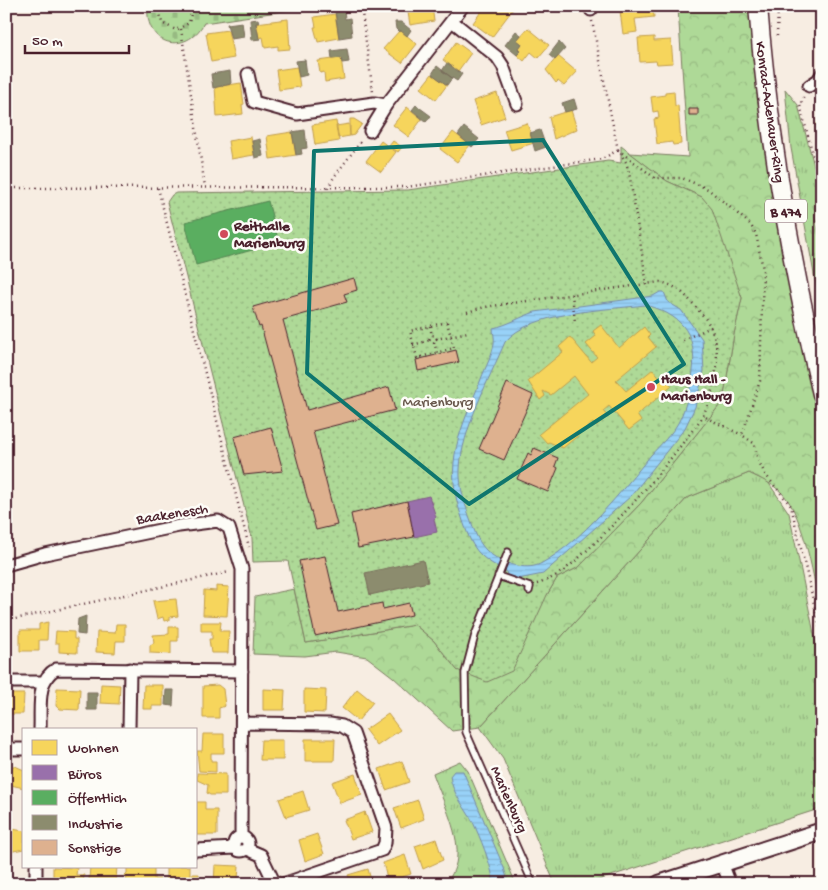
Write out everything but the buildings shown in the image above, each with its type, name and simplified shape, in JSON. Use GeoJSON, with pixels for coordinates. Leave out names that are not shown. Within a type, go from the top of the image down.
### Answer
{"type":"FeatureCollection","features":[{"type":"Feature","properties":{"kind":"main road","name":"Konrad-Adenauer-Ring"},"geometry":{"type":"LineString","coordinates":[[758,6],[774,141],[795,264],[822,394]]}},
{"type":"Feature","properties":{"kind":"street"},"geometry":{"type":"LineString","coordinates":[[370,131],[380,104],[463,6]]}},
{"type":"Feature","properties":{"kind":"street"},"geometry":{"type":"LineString","coordinates":[[452,21],[497,56],[503,66],[517,104]]}},
{"type":"Feature","properties":{"kind":"street"},"geometry":{"type":"LineString","coordinates":[[248,74],[254,102],[297,114],[380,104]]}},
{"type":"Feature","properties":{"kind":"street"},"geometry":{"type":"LineString","coordinates":[[810,86],[822,74]]}},
{"type":"Feature","properties":{"kind":"street","name":"Baakenesch"},"geometry":{"type":"LineString","coordinates":[[6,565],[125,536],[218,521],[230,528],[242,569],[241,837]]}},
{"type":"Feature","properties":{"kind":"street"},"geometry":{"type":"LineString","coordinates":[[40,728],[42,682],[47,674],[66,668],[242,671]]}},
{"type":"Feature","properties":{"kind":"street"},"geometry":{"type":"LineString","coordinates":[[129,728],[130,669]]}},
{"type":"Feature","properties":{"kind":"street"},"geometry":{"type":"LineString","coordinates":[[6,682],[42,682]]}},
{"type":"Feature","properties":{"kind":"street"},"geometry":{"type":"LineString","coordinates":[[242,723],[330,724],[342,726],[353,733],[386,828],[385,843],[382,850],[283,884]]}},
{"type":"Feature","properties":{"kind":"street"},"geometry":{"type":"LineString","coordinates":[[6,749],[22,749]]}},
{"type":"Feature","properties":{"kind":"street"},"geometry":{"type":"LineString","coordinates":[[659,884],[822,831]]}},
{"type":"Feature","properties":{"kind":"street","name":"Baakenesch"},"geometry":{"type":"LineString","coordinates":[[235,848],[236,840],[241,837]]}},
{"type":"Feature","properties":{"kind":"street","name":"Baakenesch"},"geometry":{"type":"LineString","coordinates":[[241,837],[248,842],[247,848],[261,855],[275,884]]}},
{"type":"Feature","properties":{"kind":"street"},"geometry":{"type":"LineString","coordinates":[[198,850],[235,848],[242,852],[247,848]]}},
{"type":"Feature","properties":{"kind":"street"},"geometry":{"type":"LineString","coordinates":[[722,863],[730,884]]}},
{"type":"Feature","properties":{"kind":"street"},"geometry":{"type":"LineString","coordinates":[[36,868],[36,884]]}},
{"type":"Feature","properties":{"kind":"lane","name":"Marienburg"},"geometry":{"type":"LineString","coordinates":[[508,552],[475,635],[465,673],[466,732],[533,884]]}},
{"type":"Feature","properties":{"kind":"lane"},"geometry":{"type":"LineString","coordinates":[[499,573],[529,589]]}},
{"type":"Feature","properties":{"kind":"path"},"geometry":{"type":"LineString","coordinates":[[162,6],[160,13],[162,23],[170,29],[181,29],[191,19],[189,6]]}},
{"type":"Feature","properties":{"kind":"path"},"geometry":{"type":"LineString","coordinates":[[361,6],[380,104]]}},
{"type":"Feature","properties":{"kind":"path"},"geometry":{"type":"LineString","coordinates":[[591,8],[595,39],[618,150],[626,162],[629,172],[647,284]]}},
{"type":"Feature","properties":{"kind":"path"},"geometry":{"type":"LineString","coordinates":[[181,29],[205,187]]}},
{"type":"Feature","properties":{"kind":"path"},"geometry":{"type":"LineString","coordinates":[[810,86],[800,105],[822,190]]}},
{"type":"Feature","properties":{"kind":"path"},"geometry":{"type":"LineString","coordinates":[[328,188],[334,177],[370,131]]}},
{"type":"Feature","properties":{"kind":"path"},"geometry":{"type":"LineString","coordinates":[[6,188],[406,187],[446,183],[602,159],[618,150]]}},
{"type":"Feature","properties":{"kind":"path"},"geometry":{"type":"LineString","coordinates":[[618,150],[655,178],[682,178],[717,195],[750,224],[756,234],[763,269],[760,381],[742,435]]}},
{"type":"Feature","properties":{"kind":"path"},"geometry":{"type":"LineString","coordinates":[[158,188],[249,548]]}},
{"type":"Feature","properties":{"kind":"path"},"geometry":{"type":"LineString","coordinates":[[467,312],[572,294],[647,284],[672,284],[688,297],[710,327],[715,341],[714,382],[703,416],[672,460],[610,527],[559,573],[529,589]]}},
{"type":"Feature","properties":{"kind":"path"},"geometry":{"type":"LineString","coordinates":[[572,294],[575,322]]}},
{"type":"Feature","properties":{"kind":"path"},"geometry":{"type":"LineString","coordinates":[[447,322],[451,335],[454,348],[417,358],[410,332],[447,322]]}},
{"type":"Feature","properties":{"kind":"path"},"geometry":{"type":"LineString","coordinates":[[430,326],[432,336],[430,340]]}},
{"type":"Feature","properties":{"kind":"path"},"geometry":{"type":"LineString","coordinates":[[683,340],[710,327]]}},
{"type":"Feature","properties":{"kind":"path"},"geometry":{"type":"LineString","coordinates":[[434,342],[436,339],[468,332]]}},
{"type":"Feature","properties":{"kind":"path"},"geometry":{"type":"LineString","coordinates":[[432,336],[436,339]]}},
{"type":"Feature","properties":{"kind":"path"},"geometry":{"type":"LineString","coordinates":[[413,344],[430,340],[434,342],[437,353]]}},
{"type":"Feature","properties":{"kind":"path"},"geometry":{"type":"LineString","coordinates":[[703,416],[742,435],[755,444],[757,458],[765,474],[791,506],[822,638]]}},
{"type":"Feature","properties":{"kind":"path"},"geometry":{"type":"LineString","coordinates":[[6,621],[242,569]]}},
{"type":"Feature","properties":{"kind":"highlighted area"},"geometry":{"type":"Polygon","coordinates":[[[543,140],[684,364],[469,504],[307,373],[314,151],[543,140]]]}},
{"type":"Feature","properties":{"kind":"green space"},"geometry":{"type":"Polygon","coordinates":[[[148,6],[317,6],[204,23],[187,40],[177,43],[159,38],[149,20],[148,6]]]}},
{"type":"Feature","properties":{"kind":"green space"},"geometry":{"type":"Polygon","coordinates":[[[751,6],[783,250],[822,438],[822,616],[808,551],[797,517],[782,493],[767,482],[749,473],[687,498],[480,727],[452,731],[393,677],[367,657],[336,652],[305,656],[253,654],[255,597],[294,589],[306,643],[415,625],[434,641],[458,671],[547,595],[557,578],[579,567],[641,503],[723,401],[742,298],[702,197],[667,181],[630,153],[688,157],[678,8],[751,6]]]}},
{"type":"Feature","properties":{"kind":"green space"},"geometry":{"type":"Polygon","coordinates":[[[785,89],[798,105],[818,181],[815,217],[822,248],[822,318],[791,148],[785,89]]]}},
{"type":"Feature","properties":{"kind":"green space","name":"Marienburg"},"geometry":{"type":"Polygon","coordinates":[[[621,146],[667,181],[702,197],[712,209],[742,298],[723,401],[641,503],[579,567],[557,578],[547,595],[512,671],[487,682],[457,670],[434,641],[415,625],[306,643],[288,561],[253,562],[252,538],[167,202],[176,193],[408,190],[608,161],[621,163],[621,146]]]}},
{"type":"Feature","properties":{"kind":"green space"},"geometry":{"type":"Polygon","coordinates":[[[749,473],[768,482],[789,513],[822,672],[822,808],[586,884],[555,884],[503,759],[480,727],[687,498],[749,473]]]}},
{"type":"Feature","properties":{"kind":"green space"},"geometry":{"type":"Polygon","coordinates":[[[460,761],[468,771],[516,884],[446,884],[455,867],[457,846],[452,825],[433,773],[460,761]]]}},
{"type":"Feature","properties":{"kind":"water"},"geometry":{"type":"Polygon","coordinates":[[[664,292],[668,302],[681,310],[702,339],[704,371],[695,407],[685,428],[631,496],[543,574],[518,579],[507,576],[506,571],[482,556],[469,537],[456,498],[454,480],[454,463],[461,431],[492,352],[494,341],[493,328],[535,312],[653,296],[664,292]],[[645,305],[550,318],[532,324],[517,332],[505,342],[484,388],[465,438],[460,469],[463,496],[473,527],[480,542],[490,554],[500,560],[518,566],[531,567],[557,554],[601,514],[669,436],[684,410],[690,388],[694,358],[688,334],[682,325],[661,310],[645,305]]]}},
{"type":"Feature","properties":{"kind":"water"},"geometry":{"type":"Polygon","coordinates":[[[454,771],[463,771],[504,868],[507,878],[505,884],[490,884],[493,878],[484,850],[473,822],[451,782],[450,776],[454,771]]]}},
{"type":"Feature","properties":{"kind":"place","name":"Reithalle Marienburg"},"geometry":{"type":"Point","coordinates":[224,234]}},
{"type":"Feature","properties":{"kind":"place","name":"Haus Hall - Marienburg"},"geometry":{"type":"Point","coordinates":[651,387]}}]}
